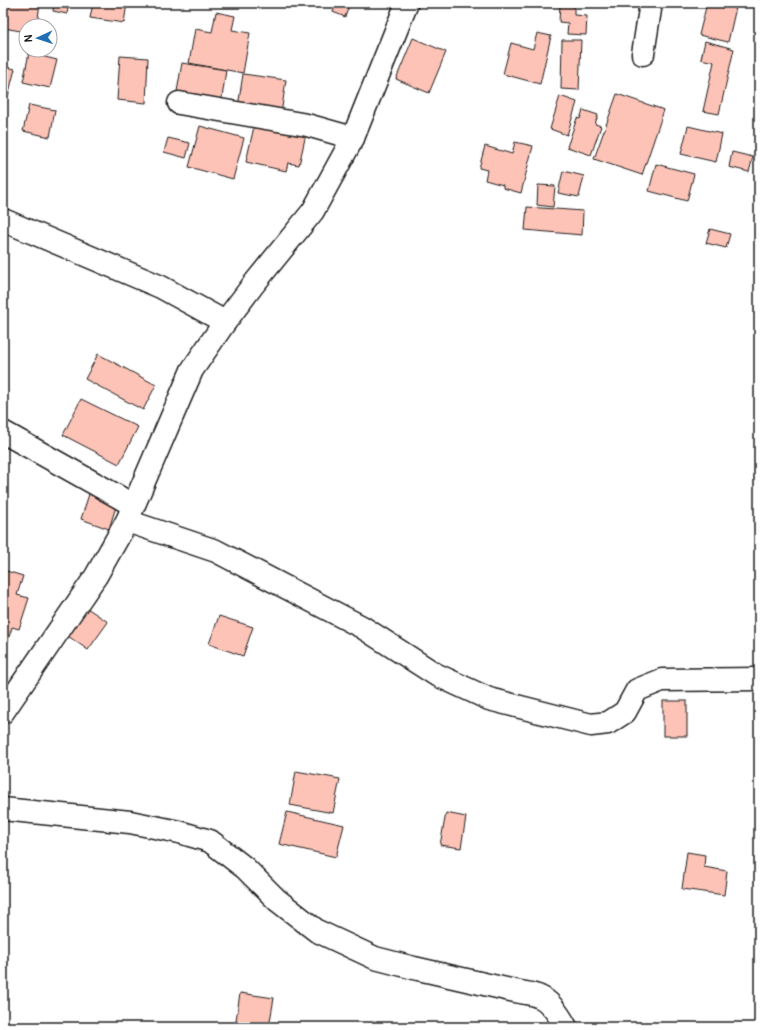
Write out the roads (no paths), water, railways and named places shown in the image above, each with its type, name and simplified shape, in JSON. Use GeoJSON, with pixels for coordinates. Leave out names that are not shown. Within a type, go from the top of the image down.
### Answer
{"type":"FeatureCollection","features":[{"type":"Feature","properties":{"kind":"street"},"geometry":{"type":"LineString","coordinates":[[3,712],[96,576],[130,513],[192,370],[224,322],[313,211],[353,138],[407,3]]}},
{"type":"Feature","properties":{"kind":"street"},"geometry":{"type":"LineString","coordinates":[[643,54],[651,3]]}},
{"type":"Feature","properties":{"kind":"street"},"geometry":{"type":"LineString","coordinates":[[179,103],[307,126],[353,138]]}},
{"type":"Feature","properties":{"kind":"street"},"geometry":{"type":"LineString","coordinates":[[3,220],[161,287],[224,322]]}},
{"type":"Feature","properties":{"kind":"street"},"geometry":{"type":"LineString","coordinates":[[3,432],[130,513],[216,551],[362,627],[435,674],[489,699],[591,725],[608,723],[625,712],[637,690],[662,680],[759,679]]}},
{"type":"Feature","properties":{"kind":"street"},"geometry":{"type":"LineString","coordinates":[[3,809],[130,822],[179,832],[210,841],[244,868],[278,900],[317,931],[375,958],[541,997],[556,1012],[566,1027]]}}]}
